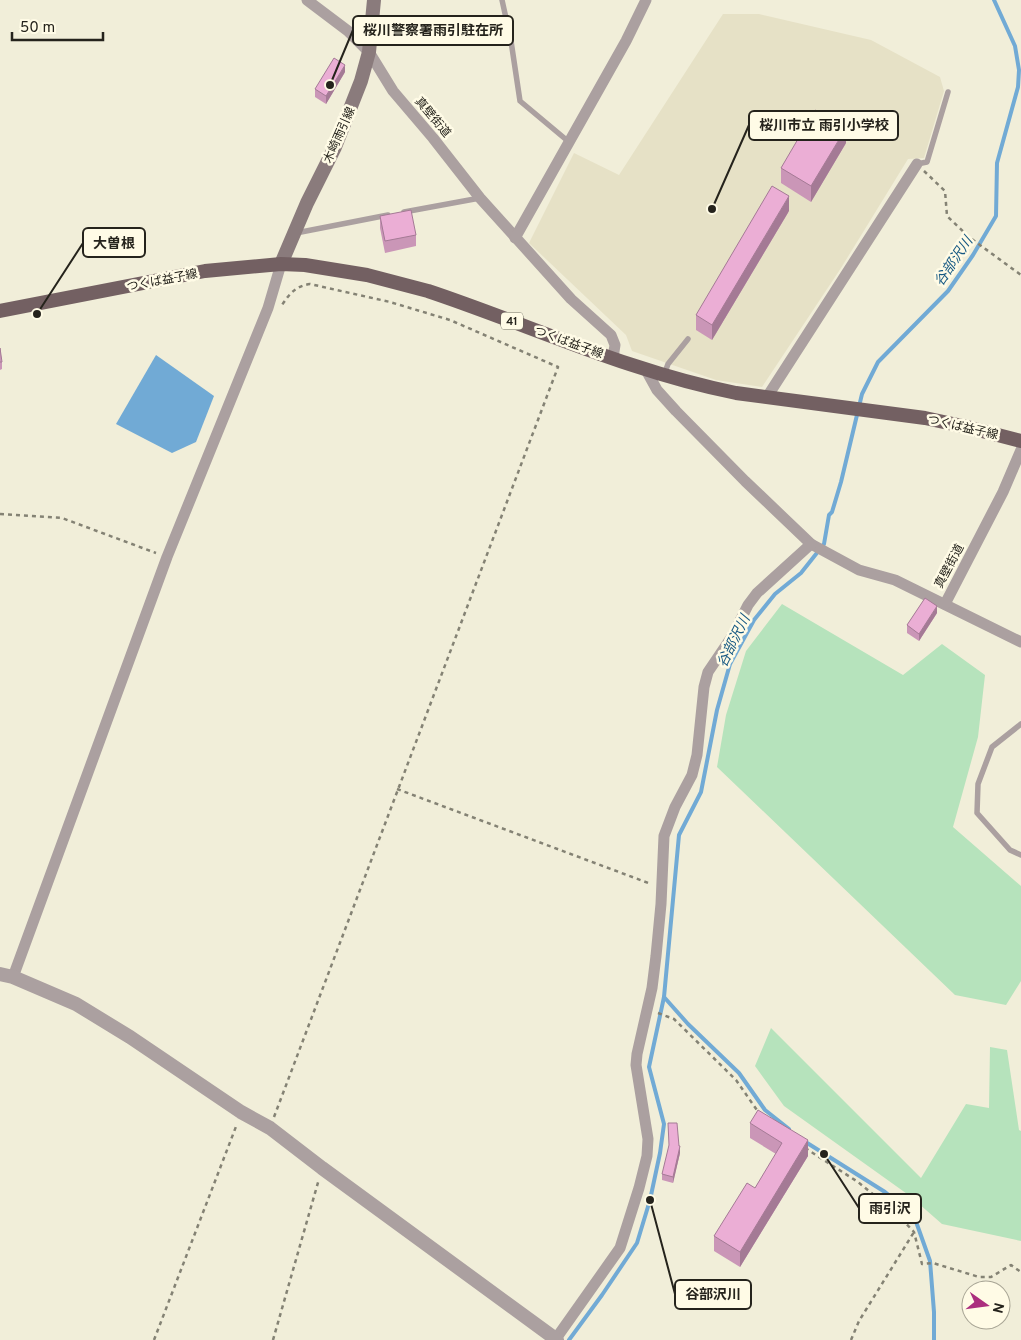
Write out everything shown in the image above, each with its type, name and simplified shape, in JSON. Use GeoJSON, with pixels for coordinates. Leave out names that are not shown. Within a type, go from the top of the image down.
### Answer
{"type":"FeatureCollection","features":[{"type":"Feature","properties":{"kind":"main road","name":"木崎雨引線"},"geometry":{"type":"LineString","coordinates":[[281,264],[350,111],[369,52],[374,0]]}},
{"type":"Feature","properties":{"kind":"main road","name":"つくば益子線"},"geometry":{"type":"LineString","coordinates":[[0,311],[247,266],[281,264],[332,268],[396,281],[466,303],[646,370],[707,387],[925,418],[1021,441]]}},
{"type":"Feature","properties":{"kind":"street","name":"真壁街道"},"geometry":{"type":"LineString","coordinates":[[307,0],[348,31],[369,52],[393,91],[515,238]]}},
{"type":"Feature","properties":{"kind":"street"},"geometry":{"type":"LineString","coordinates":[[613,358],[615,344],[611,336],[571,298],[515,238],[626,41],[646,0]]}},
{"type":"Feature","properties":{"kind":"street"},"geometry":{"type":"LineString","coordinates":[[767,397],[917,164]]}},
{"type":"Feature","properties":{"kind":"street"},"geometry":{"type":"LineString","coordinates":[[281,264],[268,308],[167,557],[6,975],[76,1004],[130,1037],[241,1112],[270,1128],[556,1340],[620,1248],[640,1188],[647,1156],[648,1140],[636,1065],[648,1008],[656,956],[662,904],[664,836],[675,807],[692,775],[697,755],[704,687],[708,672],[733,635],[748,605],[757,593],[813,545],[676,411],[657,390],[646,370]]}},
{"type":"Feature","properties":{"kind":"street","name":"真壁街道"},"geometry":{"type":"LineString","coordinates":[[813,545],[859,570],[895,580],[945,604],[1003,492],[1021,450]]}},
{"type":"Feature","properties":{"kind":"street"},"geometry":{"type":"LineString","coordinates":[[945,604],[1021,642]]}},
{"type":"Feature","properties":{"kind":"lane"},"geometry":{"type":"LineString","coordinates":[[502,0],[511,41],[520,101],[569,142]]}},
{"type":"Feature","properties":{"kind":"lane"},"geometry":{"type":"LineString","coordinates":[[917,164],[927,162],[948,92]]}},
{"type":"Feature","properties":{"kind":"lane"},"geometry":{"type":"LineString","coordinates":[[402,213],[480,198]]}},
{"type":"Feature","properties":{"kind":"lane"},"geometry":{"type":"LineString","coordinates":[[294,234],[392,215]]}},
{"type":"Feature","properties":{"kind":"lane"},"geometry":{"type":"LineString","coordinates":[[664,375],[668,364],[688,339]]}},
{"type":"Feature","properties":{"kind":"lane"},"geometry":{"type":"LineString","coordinates":[[1021,724],[992,747],[978,784],[977,813],[1010,850],[1021,855]]}},
{"type":"Feature","properties":{"kind":"path"},"geometry":{"type":"LineString","coordinates":[[917,164],[945,191],[947,216],[973,240],[1021,276]]}},
{"type":"Feature","properties":{"kind":"path"},"geometry":{"type":"LineString","coordinates":[[268,308],[278,311],[291,292],[299,286],[310,284],[390,302],[450,320],[558,367],[270,1128]]}},
{"type":"Feature","properties":{"kind":"path"},"geometry":{"type":"LineString","coordinates":[[0,514],[62,518],[167,557]]}},
{"type":"Feature","properties":{"kind":"path"},"geometry":{"type":"LineString","coordinates":[[397,789],[661,888]]}},
{"type":"Feature","properties":{"kind":"path"},"geometry":{"type":"LineString","coordinates":[[648,1008],[674,1019],[736,1080],[761,1115]]}},
{"type":"Feature","properties":{"kind":"path"},"geometry":{"type":"LineString","coordinates":[[154,1340],[241,1112]]}},
{"type":"Feature","properties":{"kind":"path"},"geometry":{"type":"LineString","coordinates":[[799,1144],[858,1182],[897,1214],[914,1232],[922,1264],[934,1264],[979,1277],[991,1278],[1011,1265],[1021,1272]]}},
{"type":"Feature","properties":{"kind":"path"},"geometry":{"type":"LineString","coordinates":[[272,1340],[322,1168]]}},
{"type":"Feature","properties":{"kind":"path"},"geometry":{"type":"LineString","coordinates":[[851,1340],[859,1321],[914,1232]]}},
{"type":"Feature","properties":{"kind":"shaded area"},"geometry":{"type":"Polygon","coordinates":[[[723,14],[759,14],[871,40],[940,77],[944,91],[924,158],[908,159],[841,268],[762,387],[716,380],[632,351],[626,335],[529,243],[574,153],[619,175],[723,14]]]}},
{"type":"Feature","properties":{"kind":"green space"},"geometry":{"type":"Polygon","coordinates":[[[782,604],[903,675],[942,644],[985,675],[978,737],[953,827],[1021,886],[1021,981],[1006,1005],[955,995],[717,767],[726,715],[746,651],[782,604]]]}},
{"type":"Feature","properties":{"kind":"green space"},"geometry":{"type":"Polygon","coordinates":[[[771,1028],[921,1178],[966,1104],[989,1108],[990,1047],[1007,1050],[1019,1130],[1021,1131],[1021,1241],[942,1224],[910,1196],[784,1106],[755,1066],[771,1028]]]}},
{"type":"Feature","properties":{"kind":"water"},"geometry":{"type":"Polygon","coordinates":[[[156,355],[214,396],[196,442],[172,453],[116,424],[156,355]]]}},
{"type":"Feature","properties":{"kind":"building"},"geometry":{"type":"Polygon","coordinates":[[[334,58],[345,65],[326,96],[315,89],[334,58]]]}},
{"type":"Feature","properties":{"kind":"building"},"geometry":{"type":"Polygon","coordinates":[[[815,110],[846,128],[811,186],[781,168],[815,110]]]}},
{"type":"Feature","properties":{"kind":"building"},"geometry":{"type":"Polygon","coordinates":[[[772,186],[789,196],[712,325],[696,315],[772,186]]]}},
{"type":"Feature","properties":{"kind":"building"},"geometry":{"type":"Polygon","coordinates":[[[411,210],[416,235],[385,241],[380,216],[411,210]]]}},
{"type":"Feature","properties":{"kind":"building"},"geometry":{"type":"Polygon","coordinates":[[[925,598],[937,606],[919,634],[907,625],[925,598]]]}},
{"type":"Feature","properties":{"kind":"building"},"geometry":{"type":"Polygon","coordinates":[[[758,1110],[808,1140],[740,1252],[714,1236],[747,1183],[755,1188],[782,1143],[750,1123],[758,1110]]]}},
{"type":"Feature","properties":{"kind":"building"},"geometry":{"type":"Polygon","coordinates":[[[668,1123],[677,1123],[680,1146],[673,1177],[662,1174],[669,1145],[668,1123]]]}},
{"type":"Feature","properties":{"kind":"waterway","name":"谷部沢川"},"geometry":{"type":"LineString","coordinates":[[569,1340],[637,1243],[650,1200],[664,1124],[649,1067],[664,997],[679,835],[701,792],[717,710],[730,664],[754,620],[775,594],[801,573],[824,544],[829,515],[832,512],[841,482],[862,394],[878,362],[948,291],[973,255],[996,216],[997,163],[1018,87],[1019,70],[1015,46],[994,0]]}},
{"type":"Feature","properties":{"kind":"waterway"},"geometry":{"type":"LineString","coordinates":[[664,997],[688,1024],[739,1073],[765,1110],[789,1129]]}},
{"type":"Feature","properties":{"kind":"waterway"},"geometry":{"type":"LineString","coordinates":[[804,1141],[885,1192],[914,1216],[930,1261],[934,1340]]}},
{"type":"Feature","properties":{"kind":"place","name":"桜川警察署雨引駐在所"},"geometry":{"type":"Point","coordinates":[330,85]}},
{"type":"Feature","properties":{"kind":"place","name":"桜川市立 雨引小学校"},"geometry":{"type":"Point","coordinates":[712,209]}},
{"type":"Feature","properties":{"kind":"place","name":"大曽根"},"geometry":{"type":"Point","coordinates":[37,314]}},
{"type":"Feature","properties":{"kind":"place","name":"雨引沢"},"geometry":{"type":"Point","coordinates":[824,1154]}},
{"type":"Feature","properties":{"kind":"place","name":"谷部沢川"},"geometry":{"type":"Point","coordinates":[650,1200]}}]}
